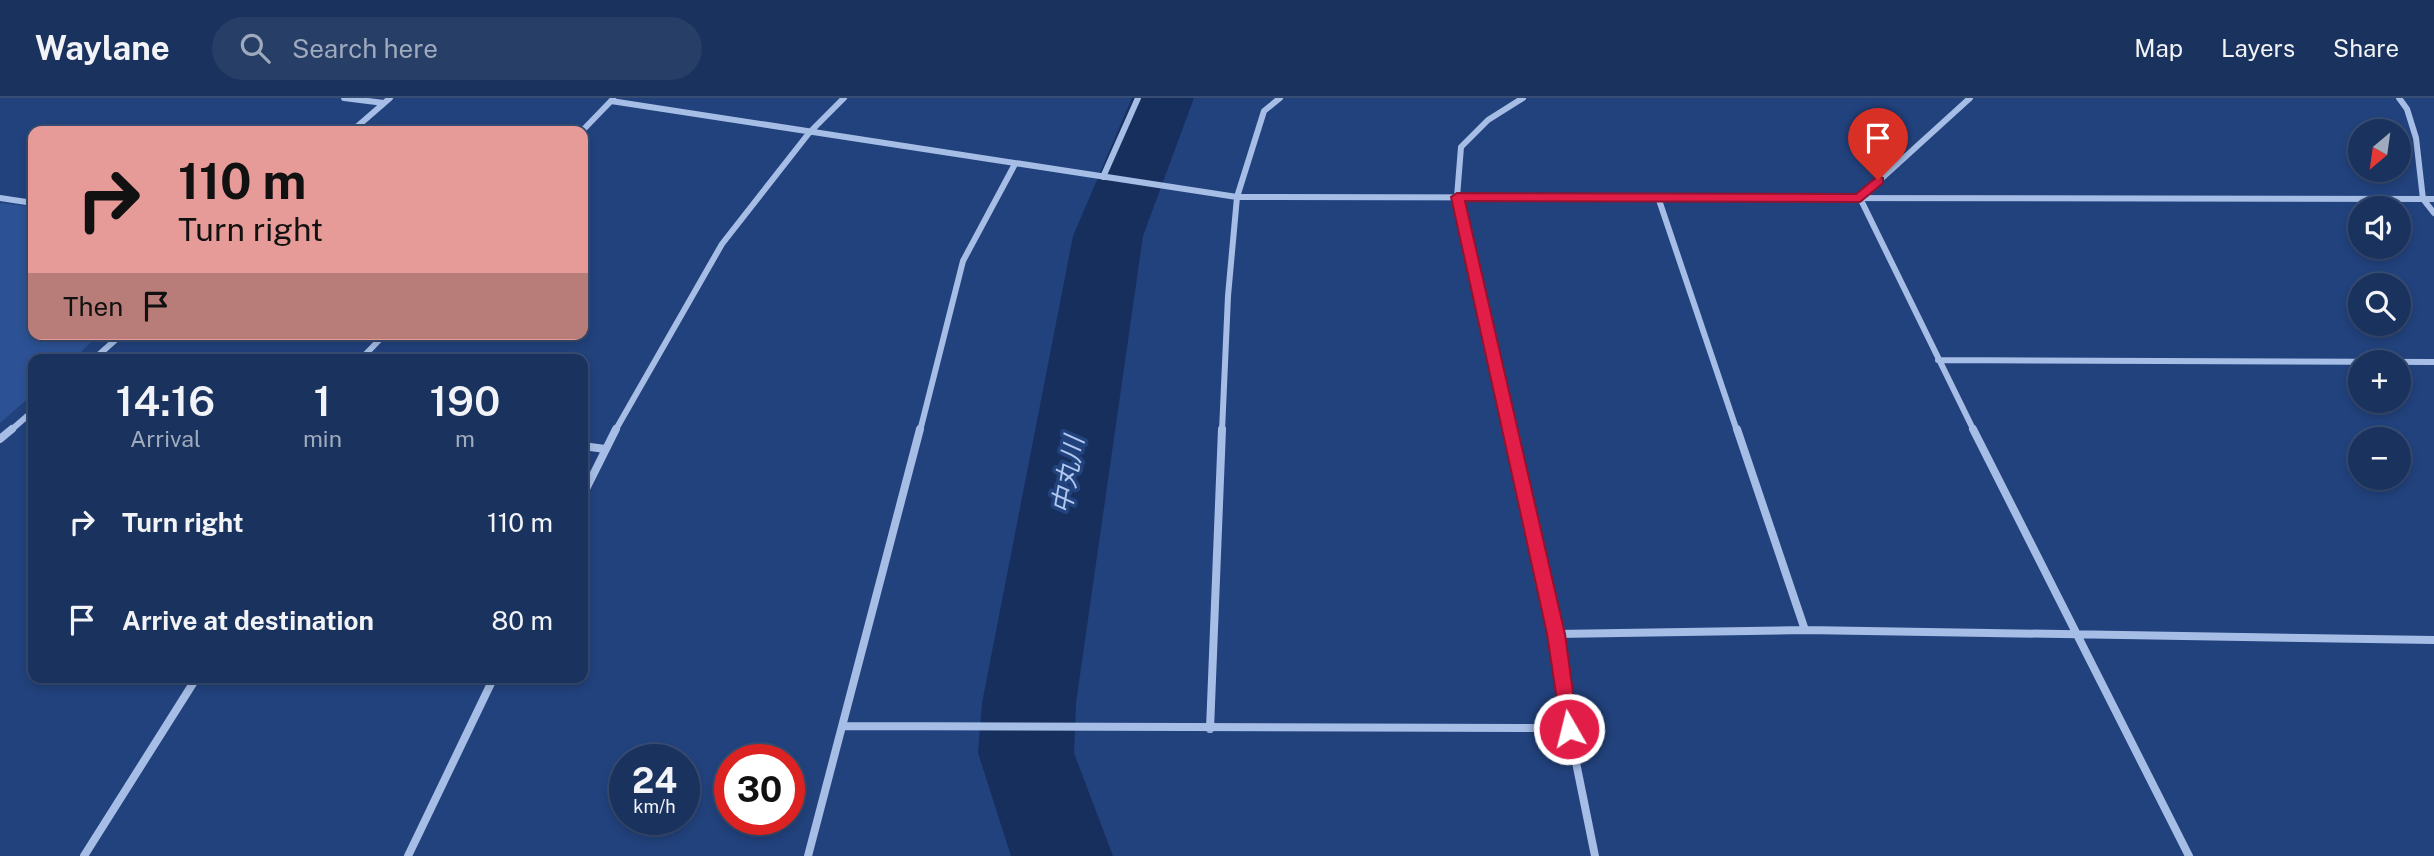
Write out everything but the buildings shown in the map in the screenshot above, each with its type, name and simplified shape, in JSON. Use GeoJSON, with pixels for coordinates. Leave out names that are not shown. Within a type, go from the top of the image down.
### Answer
{"type":"FeatureCollection","features":[{"type":"Feature","properties":{"kind":"street"},"geometry":{"type":"LineString","coordinates":[[344,98],[387,100]]}},
{"type":"Feature","properties":{"kind":"street"},"geometry":{"type":"LineString","coordinates":[[588,485],[605,449],[722,244],[809,133],[844,98]]}},
{"type":"Feature","properties":{"kind":"street"},"geometry":{"type":"LineString","coordinates":[[1103,177],[1138,98]]}},
{"type":"Feature","properties":{"kind":"street"},"geometry":{"type":"LineString","coordinates":[[1210,729],[1228,296],[1237,197],[1264,111],[1280,98]]}},
{"type":"Feature","properties":{"kind":"street"},"geometry":{"type":"LineString","coordinates":[[1523,98],[1488,120],[1461,148],[1457,197],[1556,634],[1569,729],[1595,856]]}},
{"type":"Feature","properties":{"kind":"street"},"geometry":{"type":"LineString","coordinates":[[1860,198],[1970,98]]}},
{"type":"Feature","properties":{"kind":"street"},"geometry":{"type":"LineString","coordinates":[[2399,98],[2407,109],[2416,138],[2423,200],[2434,213]]}},
{"type":"Feature","properties":{"kind":"street"},"geometry":{"type":"LineString","coordinates":[[358,126],[387,100]]}},
{"type":"Feature","properties":{"kind":"street"},"geometry":{"type":"LineString","coordinates":[[587,126],[612,100],[809,133],[1237,197],[2434,200]]}},
{"type":"Feature","properties":{"kind":"street"},"geometry":{"type":"LineString","coordinates":[[808,856],[963,261],[1015,164]]}},
{"type":"Feature","properties":{"kind":"street"},"geometry":{"type":"LineString","coordinates":[[1658,197],[1805,630]]}},
{"type":"Feature","properties":{"kind":"street"},"geometry":{"type":"LineString","coordinates":[[0,198],[28,201]]}},
{"type":"Feature","properties":{"kind":"street"},"geometry":{"type":"LineString","coordinates":[[1860,198],[1938,360],[2189,856]]}},
{"type":"Feature","properties":{"kind":"street"},"geometry":{"type":"LineString","coordinates":[[100,354],[115,340]]}},
{"type":"Feature","properties":{"kind":"street"},"geometry":{"type":"LineString","coordinates":[[366,354],[379,340]]}},
{"type":"Feature","properties":{"kind":"street"},"geometry":{"type":"LineString","coordinates":[[1938,360],[2434,362]]}},
{"type":"Feature","properties":{"kind":"street"},"geometry":{"type":"LineString","coordinates":[[0,439],[28,415]]}},
{"type":"Feature","properties":{"kind":"street"},"geometry":{"type":"LineString","coordinates":[[588,447],[605,449]]}},
{"type":"Feature","properties":{"kind":"street"},"geometry":{"type":"LineString","coordinates":[[1556,634],[1805,630],[2434,640]]}},
{"type":"Feature","properties":{"kind":"street"},"geometry":{"type":"LineString","coordinates":[[84,856],[193,683]]}},
{"type":"Feature","properties":{"kind":"street"},"geometry":{"type":"LineString","coordinates":[[408,856],[492,683]]}},
{"type":"Feature","properties":{"kind":"street"},"geometry":{"type":"LineString","coordinates":[[844,726],[1569,729]]}},
{"type":"Feature","properties":{"kind":"shaded area"},"geometry":{"type":"Polygon","coordinates":[[[0,203],[28,206],[28,340],[93,340],[79,354],[28,354],[28,398],[0,423],[0,203]]]}},
{"type":"Feature","properties":{"kind":"waterway","name":"中丸川"},"geometry":{"type":"LineString","coordinates":[[1062,856],[1026,753],[1029,703],[1108,236],[1163,98]]}},
{"type":"Feature","properties":{"kind":"route"},"geometry":{"type":"LineString","coordinates":[[1569,729],[1556,634],[1457,197],[1860,198],[1878,180]]}}]}
